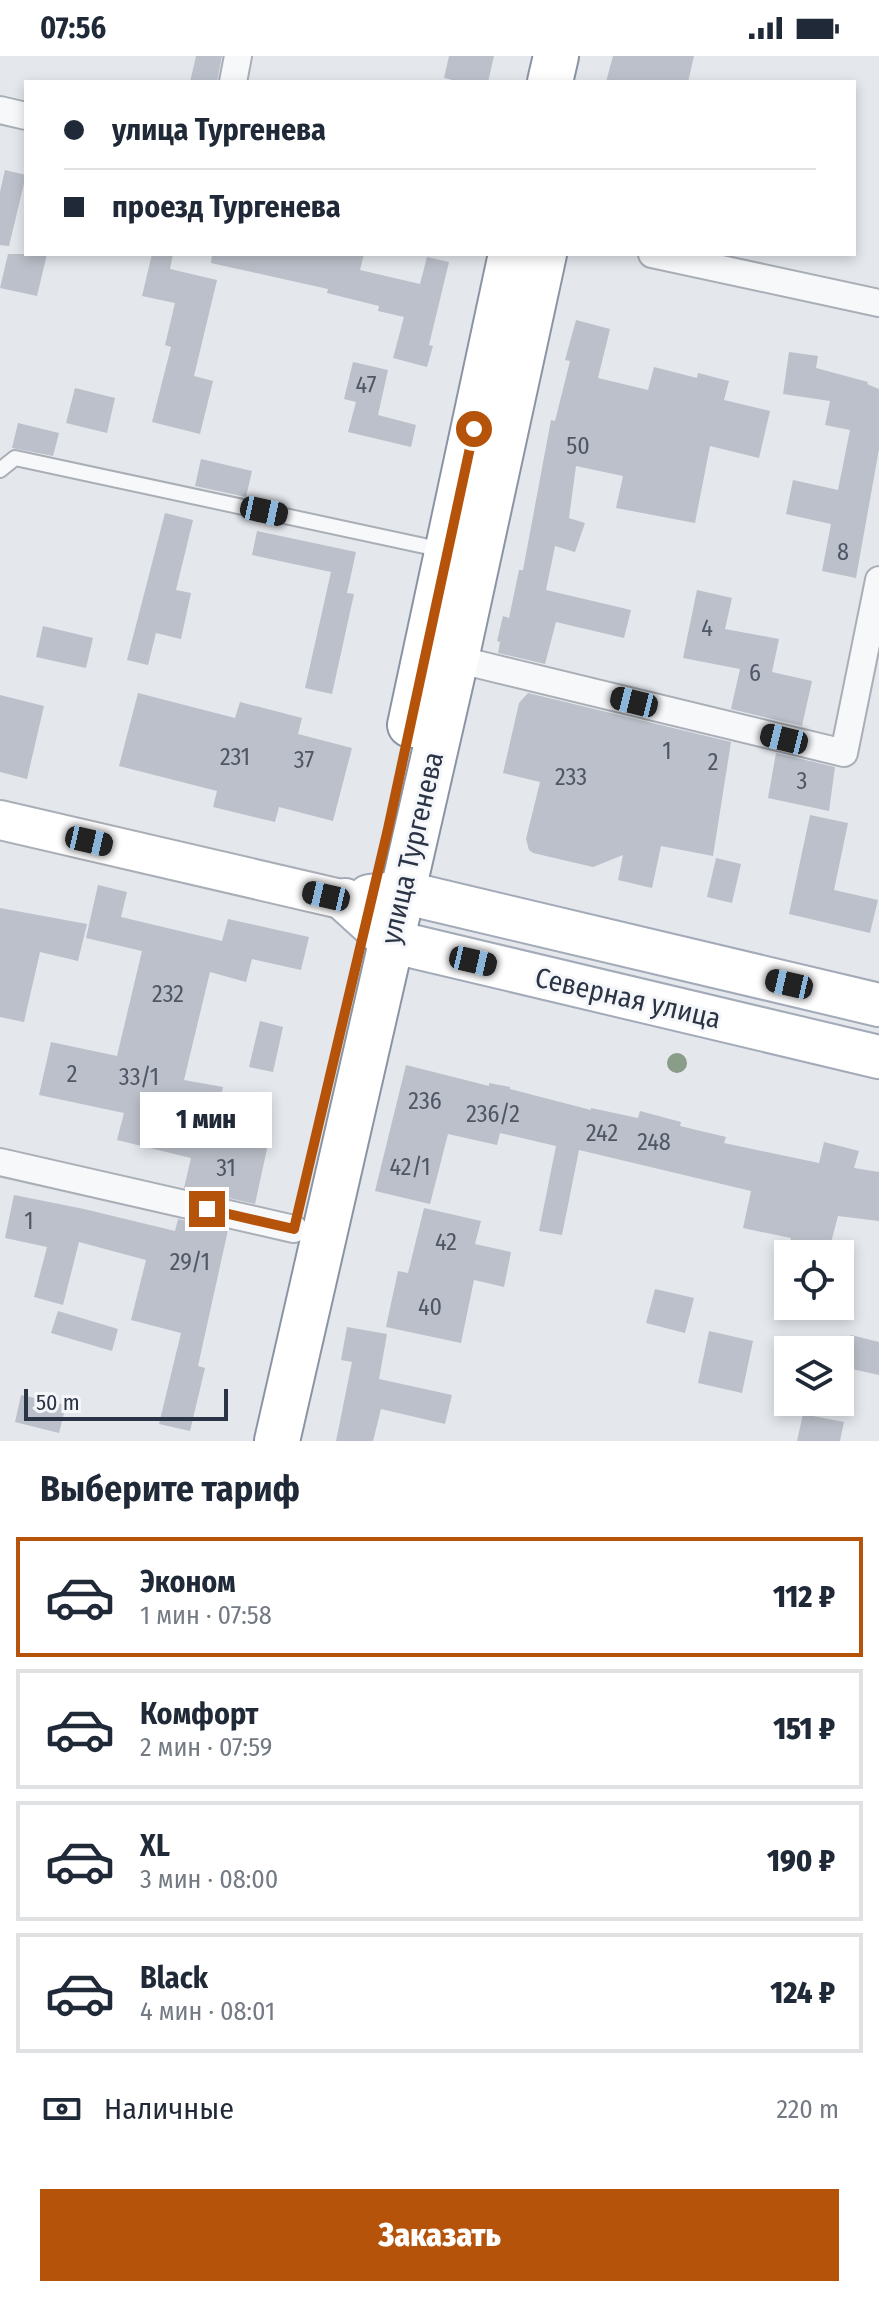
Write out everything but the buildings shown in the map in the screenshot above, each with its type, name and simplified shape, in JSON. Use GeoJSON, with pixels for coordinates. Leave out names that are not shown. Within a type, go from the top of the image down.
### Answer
{"type":"FeatureCollection","features":[{"type":"Feature","properties":{"kind":"highway"},"geometry":{"type":"LineString","coordinates":[[550,80],[556,56]]}},
{"type":"Feature","properties":{"kind":"highway"},"geometry":{"type":"LineString","coordinates":[[582,80],[587,56]]}},
{"type":"Feature","properties":{"kind":"highway","name":"улица Тургенева"},"geometry":{"type":"LineString","coordinates":[[277,1441],[375,910],[511,256]]}},
{"type":"Feature","properties":{"kind":"highway","name":"улица Тургенева"},"geometry":{"type":"LineString","coordinates":[[245,1441],[294,1229],[375,910],[456,659],[544,256]]}},
{"type":"Feature","properties":{"kind":"main road","name":"Северная улица"},"geometry":{"type":"LineString","coordinates":[[0,820],[375,910],[879,1057]]}},
{"type":"Feature","properties":{"kind":"main road","name":"Северная улица"},"geometry":{"type":"LineString","coordinates":[[375,910],[879,1005]]}},
{"type":"Feature","properties":{"kind":"street"},"geometry":{"type":"LineString","coordinates":[[233,80],[238,56]]}},
{"type":"Feature","properties":{"kind":"street"},"geometry":{"type":"LineString","coordinates":[[0,110],[24,116]]}},
{"type":"Feature","properties":{"kind":"street"},"geometry":{"type":"LineString","coordinates":[[661,256],[879,303]]}},
{"type":"Feature","properties":{"kind":"street"},"geometry":{"type":"LineString","coordinates":[[456,659],[844,753],[879,580]]}},
{"type":"Feature","properties":{"kind":"street"},"geometry":{"type":"LineString","coordinates":[[0,1162],[294,1229]]}},
{"type":"Feature","properties":{"kind":"lane"},"geometry":{"type":"LineString","coordinates":[[0,470],[15,458],[448,551]]}},
{"type":"Feature","properties":{"kind":"route"},"geometry":{"type":"LineString","coordinates":[[207,1209],[294,1229],[388,829],[474,429]]}}]}
